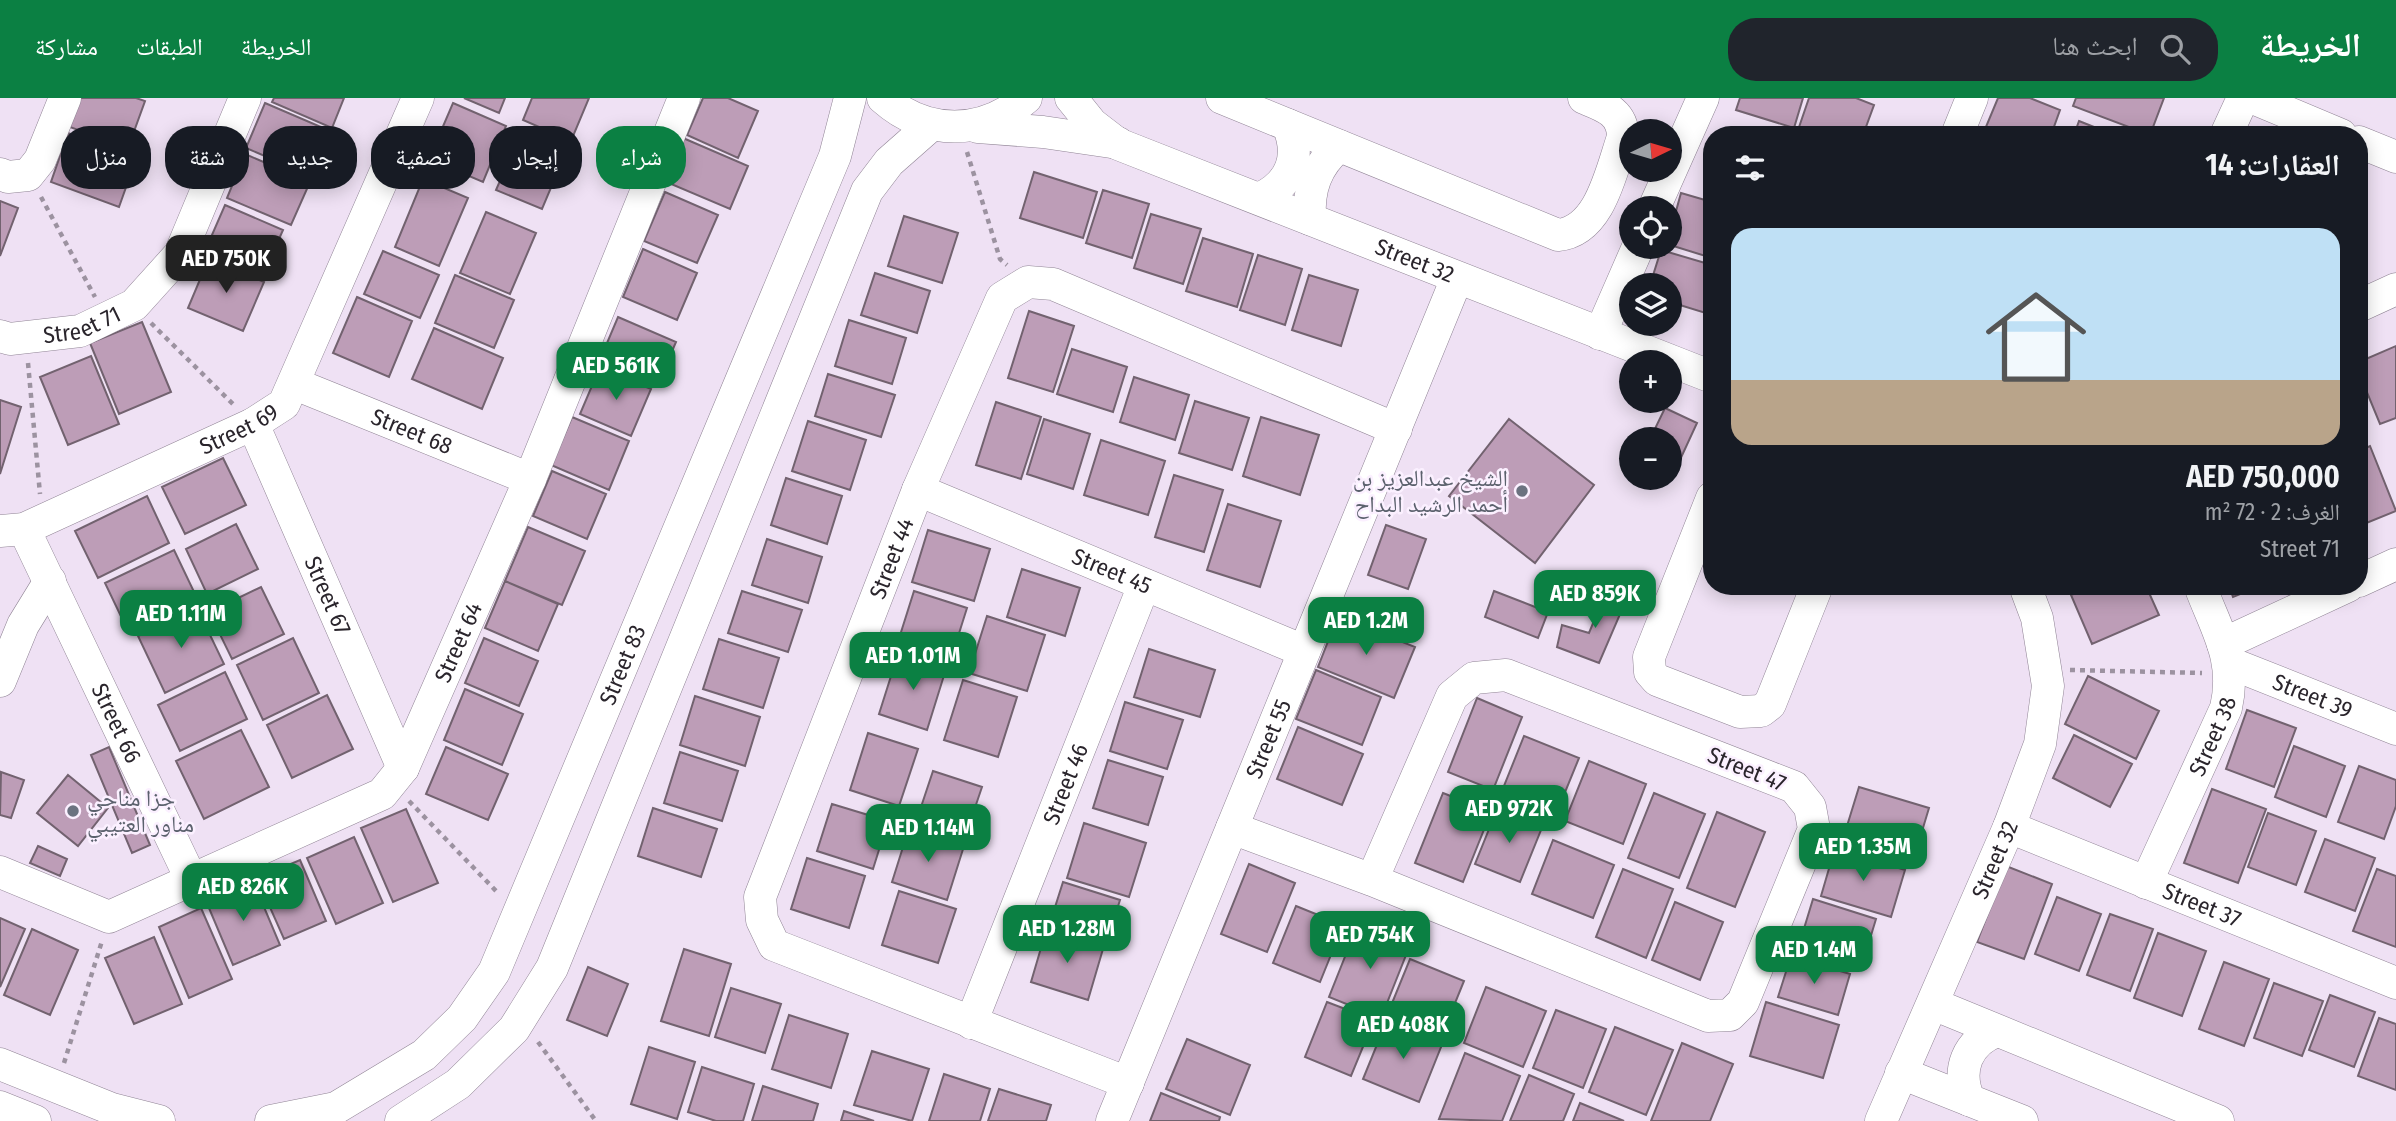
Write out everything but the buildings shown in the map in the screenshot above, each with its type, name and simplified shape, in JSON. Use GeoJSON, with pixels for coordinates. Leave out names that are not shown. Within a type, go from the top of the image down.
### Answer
{"type":"FeatureCollection","features":[{"type":"Feature","properties":{"kind":"street"},"geometry":{"type":"LineString","coordinates":[[14,174],[40,159],[65,98]]}},
{"type":"Feature","properties":{"kind":"street","name":"Street 71"},"geometry":{"type":"LineString","coordinates":[[13,337],[80,331],[120,312],[180,254],[246,98]]}},
{"type":"Feature","properties":{"kind":"street","name":"Street 69"},"geometry":{"type":"LineString","coordinates":[[22,527],[253,424],[284,404],[418,98]]}},
{"type":"Feature","properties":{"kind":"street","name":"Street 64"},"geometry":{"type":"LineString","coordinates":[[397,775],[530,478],[684,98]]}},
{"type":"Feature","properties":{"kind":"street","name":"Street 83"},"geometry":{"type":"LineString","coordinates":[[271,1121],[336,1108],[424,1055],[462,1018],[494,972],[835,156],[850,98]]}},
{"type":"Feature","properties":{"kind":"street","name":"Street 32"},"geometry":{"type":"LineString","coordinates":[[883,98],[900,112],[953,127],[1043,132],[1118,144],[1703,374]]}},
{"type":"Feature","properties":{"kind":"street"},"geometry":{"type":"LineString","coordinates":[[401,1121],[458,1084],[514,1029],[552,968],[867,191],[889,162],[953,127],[992,121],[1026,98]]}},
{"type":"Feature","properties":{"kind":"street","name":"Street 32"},"geometry":{"type":"LineString","coordinates":[[1071,98],[1092,124],[1118,144]]}},
{"type":"Feature","properties":{"kind":"street"},"geometry":{"type":"LineString","coordinates":[[1222,98],[1549,233],[1567,234],[1577,231],[1591,219],[1622,137],[1623,129],[1615,114],[1584,98]]}},
{"type":"Feature","properties":{"kind":"street"},"geometry":{"type":"LineString","coordinates":[[1659,196],[1703,98]]}},
{"type":"Feature","properties":{"kind":"street"},"geometry":{"type":"LineString","coordinates":[[1961,126],[1972,98]]}},
{"type":"Feature","properties":{"kind":"street"},"geometry":{"type":"LineString","coordinates":[[2230,126],[2243,98]]}},
{"type":"Feature","properties":{"kind":"street"},"geometry":{"type":"LineString","coordinates":[[2253,98],[2320,126]]}},
{"type":"Feature","properties":{"kind":"street"},"geometry":{"type":"LineString","coordinates":[[1261,198],[1282,185],[1294,162],[1295,149],[1288,125]]}},
{"type":"Feature","properties":{"kind":"street"},"geometry":{"type":"LineString","coordinates":[[1310,219],[1313,182],[1323,162],[1339,146]]}},
{"type":"Feature","properties":{"kind":"street"},"geometry":{"type":"LineString","coordinates":[[2368,146],[2396,157]]}},
{"type":"Feature","properties":{"kind":"street"},"geometry":{"type":"LineString","coordinates":[[1600,334],[1633,259]]}},
{"type":"Feature","properties":{"kind":"street","name":"Street 55"},"geometry":{"type":"LineString","coordinates":[[1112,1121],[1457,278]]}},
{"type":"Feature","properties":{"kind":"street"},"geometry":{"type":"LineString","coordinates":[[1028,282],[1053,284],[1395,429]]}},
{"type":"Feature","properties":{"kind":"street","name":"Street 44"},"geometry":{"type":"LineString","coordinates":[[1028,282],[1002,298],[918,490],[760,897],[762,920],[775,945],[1128,1083]]}},
{"type":"Feature","properties":{"kind":"street"},"geometry":{"type":"LineString","coordinates":[[2368,302],[2396,289]]}},
{"type":"Feature","properties":{"kind":"street","name":"Street 68"},"geometry":{"type":"LineString","coordinates":[[295,384],[530,478]]}},
{"type":"Feature","properties":{"kind":"street","name":"Street 67"},"geometry":{"type":"LineString","coordinates":[[253,424],[397,775]]}},
{"type":"Feature","properties":{"kind":"street","name":"Street 45"},"geometry":{"type":"LineString","coordinates":[[918,490],[1304,650]]}},
{"type":"Feature","properties":{"kind":"street"},"geometry":{"type":"LineString","coordinates":[[1703,521],[1649,657],[1650,672],[1657,680],[1740,712],[1761,711],[1770,704],[1813,595]]}},
{"type":"Feature","properties":{"kind":"street","name":"Street 66"},"geometry":{"type":"LineString","coordinates":[[22,527],[192,881]]}},
{"type":"Feature","properties":{"kind":"street"},"geometry":{"type":"LineString","coordinates":[[2368,577],[2396,564]]}},
{"type":"Feature","properties":{"kind":"street"},"geometry":{"type":"LineString","coordinates":[[0,681],[23,625],[50,581]]}},
{"type":"Feature","properties":{"kind":"street","name":"Street 46"},"geometry":{"type":"LineString","coordinates":[[971,1023],[1144,585]]}},
{"type":"Feature","properties":{"kind":"street","name":"Street 32"},"geometry":{"type":"LineString","coordinates":[[1881,1121],[2009,827],[2040,744],[2048,686],[2037,618],[2028,595]]}},
{"type":"Feature","properties":{"kind":"street","name":"Street 38"},"geometry":{"type":"LineString","coordinates":[[2146,883],[2226,708],[2228,660],[2203,595]]}},
{"type":"Feature","properties":{"kind":"street"},"geometry":{"type":"LineString","coordinates":[[2228,660],[2333,595]]}},
{"type":"Feature","properties":{"kind":"street","name":"Street 39"},"geometry":{"type":"LineString","coordinates":[[2228,660],[2396,729]]}},
{"type":"Feature","properties":{"kind":"street","name":"Street 47"},"geometry":{"type":"LineString","coordinates":[[1232,828],[1372,880],[1708,1016],[1730,1014],[1743,1002],[1814,829],[1810,807],[1794,787],[1506,675],[1474,678],[1452,696],[1372,880]]}},
{"type":"Feature","properties":{"kind":"street"},"geometry":{"type":"LineString","coordinates":[[0,872],[109,917],[382,794],[397,775]]}},
{"type":"Feature","properties":{"kind":"street","name":"Street 37"},"geometry":{"type":"LineString","coordinates":[[2009,827],[2396,983]]}},
{"type":"Feature","properties":{"kind":"street"},"geometry":{"type":"LineString","coordinates":[[1933,1004],[2218,1121]]}},
{"type":"Feature","properties":{"kind":"street"},"geometry":{"type":"LineString","coordinates":[[1969,1100],[1962,1079],[1966,1058],[1978,1041],[1997,1031]]}},
{"type":"Feature","properties":{"kind":"street"},"geometry":{"type":"LineString","coordinates":[[0,1064],[112,1108],[159,1121]]}},
{"type":"Feature","properties":{"kind":"street"},"geometry":{"type":"LineString","coordinates":[[1901,1073],[2022,1121]]}},
{"type":"Feature","properties":{"kind":"street"},"geometry":{"type":"LineString","coordinates":[[0,1107],[34,1121]]}},
{"type":"Feature","properties":{"kind":"path"},"geometry":{"type":"LineString","coordinates":[[953,127],[1000,258],[1028,282]]}},
{"type":"Feature","properties":{"kind":"path"},"geometry":{"type":"LineString","coordinates":[[14,174],[120,312],[253,424]]}},
{"type":"Feature","properties":{"kind":"path"},"geometry":{"type":"LineString","coordinates":[[13,337],[22,527]]}},
{"type":"Feature","properties":{"kind":"path"},"geometry":{"type":"LineString","coordinates":[[2045,670],[2228,660]]}},
{"type":"Feature","properties":{"kind":"path"},"geometry":{"type":"LineString","coordinates":[[397,775],[518,913]]}},
{"type":"Feature","properties":{"kind":"path"},"geometry":{"type":"LineString","coordinates":[[57,1086],[109,917]]}},
{"type":"Feature","properties":{"kind":"path"},"geometry":{"type":"LineString","coordinates":[[521,1019],[596,1121]]}},
{"type":"Feature","properties":{"kind":"place","name":"الشيخ عبدالعزيز بن أحمد الرشيد البداح"},"geometry":{"type":"Point","coordinates":[1522,491]}},
{"type":"Feature","properties":{"kind":"place","name":"جزا مناحي مناور العتيبي"},"geometry":{"type":"Point","coordinates":[73,811]}}]}
